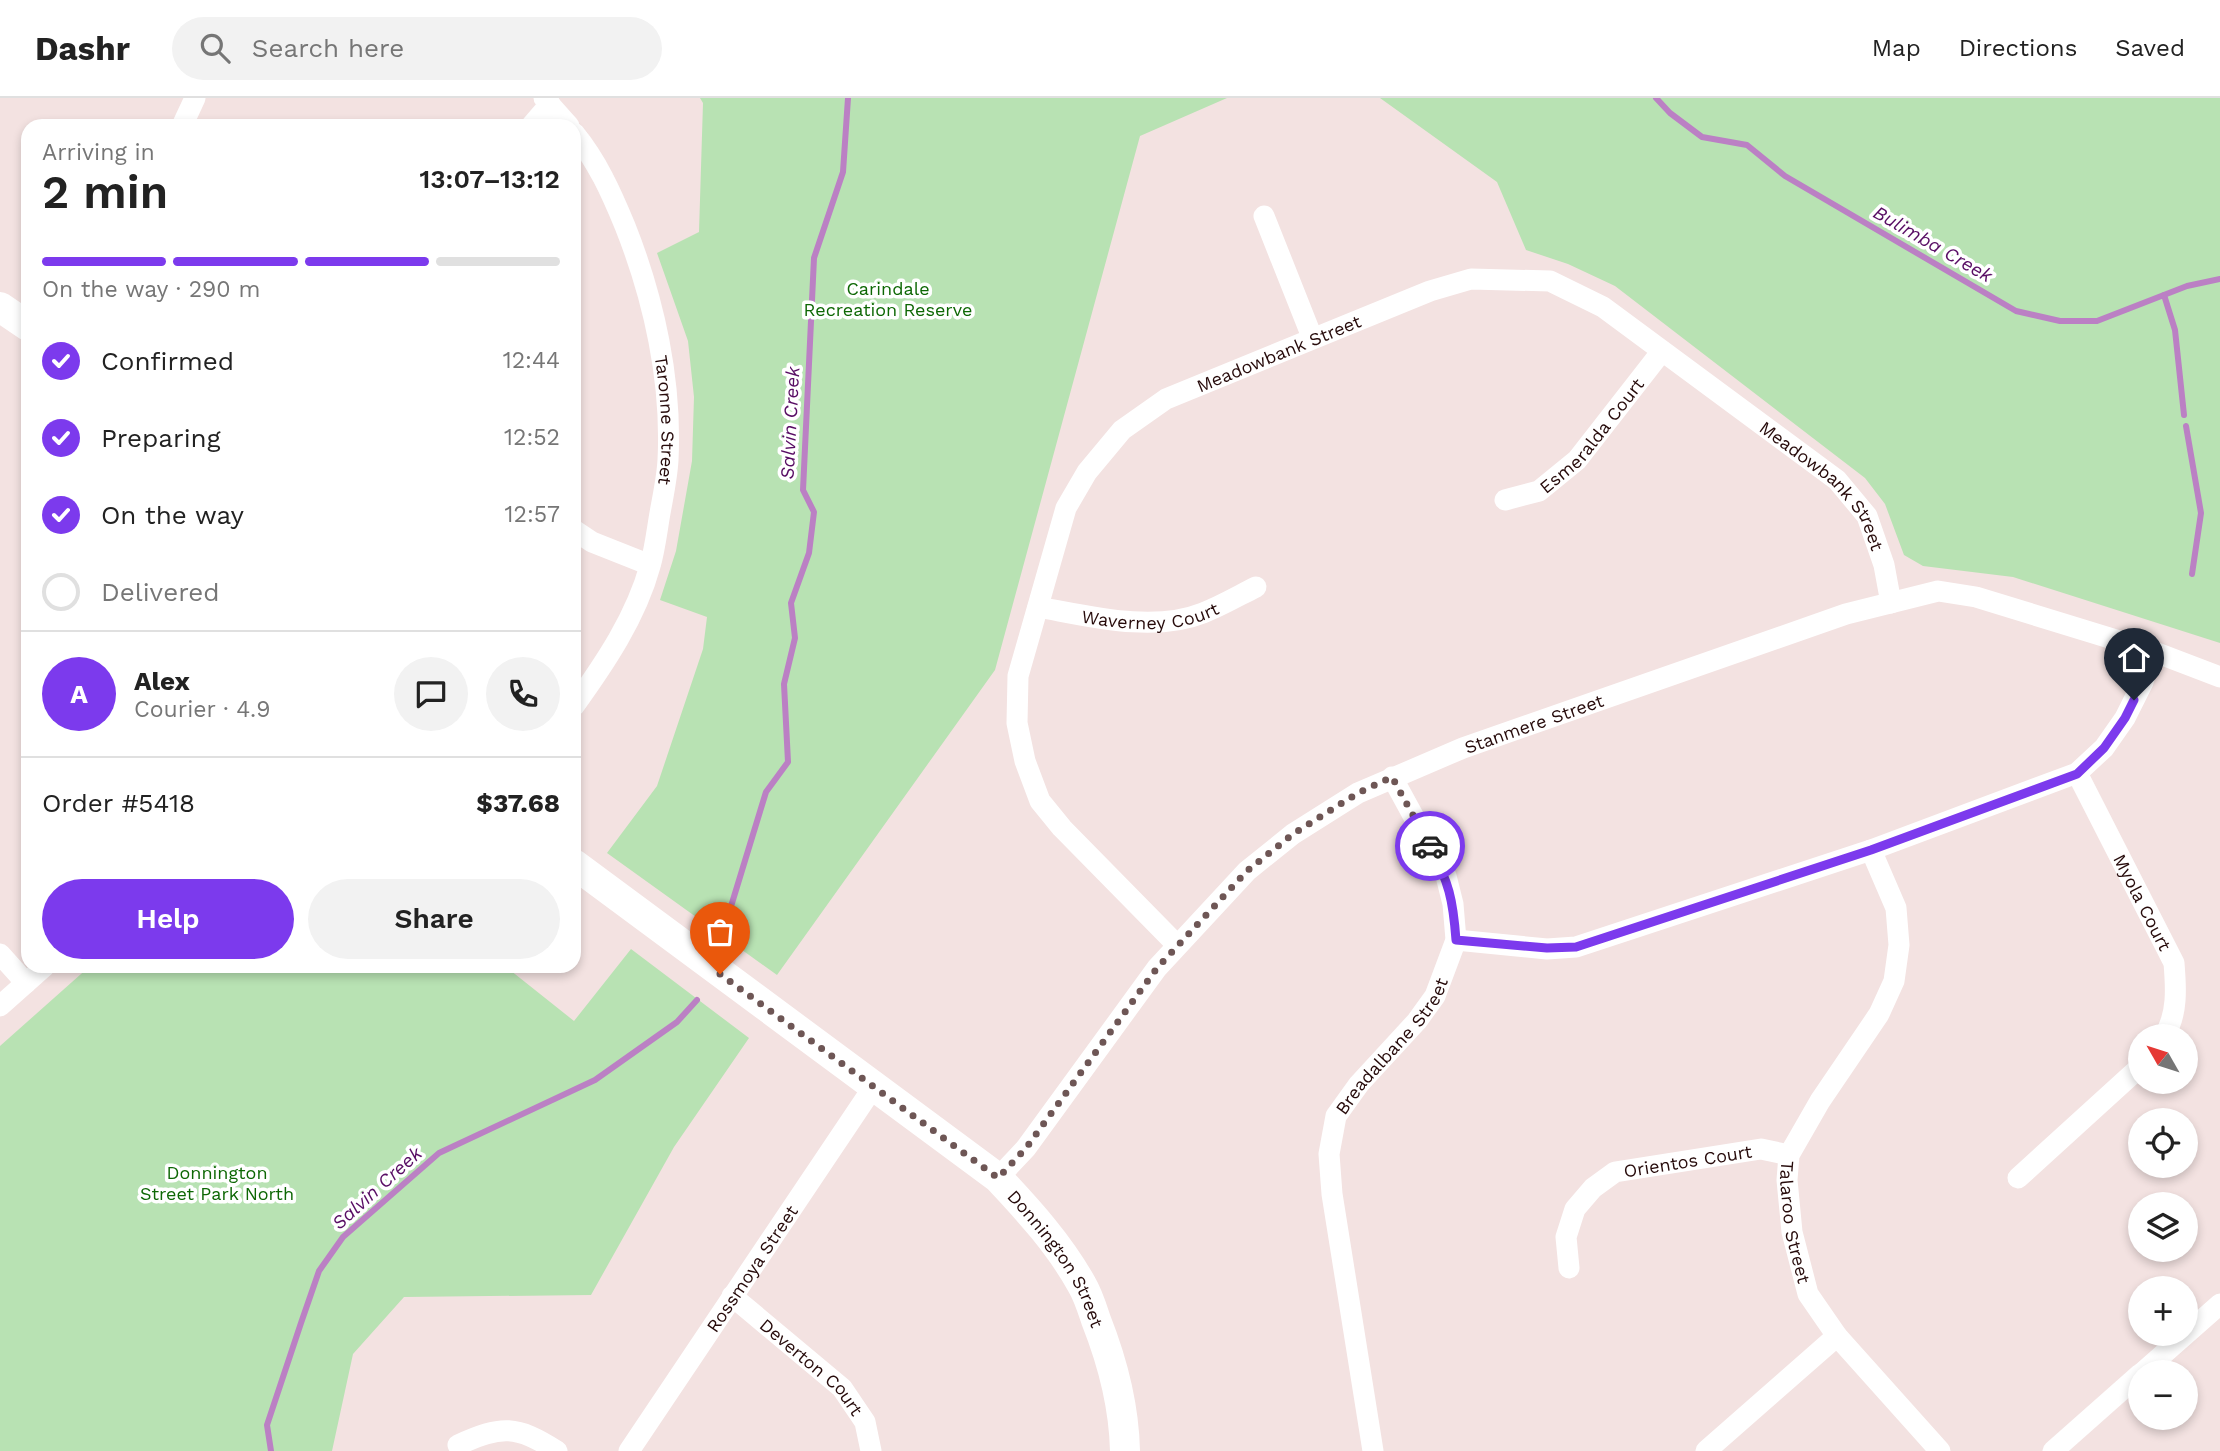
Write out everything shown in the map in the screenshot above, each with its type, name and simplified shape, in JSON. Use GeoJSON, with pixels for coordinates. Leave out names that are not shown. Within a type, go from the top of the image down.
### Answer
{"type":"FeatureCollection","features":[{"type":"Feature","properties":{"kind":"street"},"geometry":{"type":"LineString","coordinates":[[185,119],[192,99]]}},
{"type":"Feature","properties":{"kind":"street"},"geometry":{"type":"LineString","coordinates":[[535,119],[547,101],[563,119]]}},
{"type":"Feature","properties":{"kind":"street","name":"Taronne Street"},"geometry":{"type":"LineString","coordinates":[[581,143],[605,178],[638,260],[652,308],[668,411],[668,463],[650,565],[622,633],[581,696]]}},
{"type":"Feature","properties":{"kind":"street"},"geometry":{"type":"LineString","coordinates":[[1264,216],[1312,337]]}},
{"type":"Feature","properties":{"kind":"street","name":"Meadowbank Street"},"geometry":{"type":"LineString","coordinates":[[1177,944],[1062,828],[1040,801],[1025,761],[1017,723],[1018,676],[1066,508],[1087,472],[1122,430],[1166,399],[1312,337],[1430,291],[1471,279],[1550,281],[1602,307],[1837,480],[1867,516],[1884,565],[1891,603]]}},
{"type":"Feature","properties":{"kind":"street"},"geometry":{"type":"LineString","coordinates":[[0,307],[21,321]]}},
{"type":"Feature","properties":{"kind":"street","name":"Esmeralda Court"},"geometry":{"type":"LineString","coordinates":[[1505,500],[1539,491],[1577,460],[1662,351]]}},
{"type":"Feature","properties":{"kind":"street"},"geometry":{"type":"LineString","coordinates":[[581,535],[592,542],[650,565]]}},
{"type":"Feature","properties":{"kind":"street","name":"Waverney Court"},"geometry":{"type":"LineString","coordinates":[[1038,607],[1114,620],[1158,622],[1201,614],[1256,587]]}},
{"type":"Feature","properties":{"kind":"street","name":"Stanmere Street"},"geometry":{"type":"LineString","coordinates":[[998,1178],[1026,1148],[1157,968],[1247,871],[1293,834],[1358,793],[1392,777],[1463,748],[1833,618],[1938,592],[1976,597],[2152,650],[2220,677]]}},
{"type":"Feature","properties":{"kind":"street"},"geometry":{"type":"LineString","coordinates":[[1456,940],[1547,948],[1576,947],[1871,850],[2077,774],[2104,748],[2125,718],[2143,682],[2152,650]]}},
{"type":"Feature","properties":{"kind":"street","name":"Myola Court"},"geometry":{"type":"LineString","coordinates":[[2077,774],[2174,962],[2176,995],[2169,1024]]}},
{"type":"Feature","properties":{"kind":"street","name":"Breadalbane Street"},"geometry":{"type":"LineString","coordinates":[[1373,1451],[1332,1194],[1329,1154],[1336,1116],[1359,1084],[1417,1021],[1435,996],[1456,940],[1453,904],[1446,876],[1392,777]]}},
{"type":"Feature","properties":{"kind":"street","name":"Talaroo Street"},"geometry":{"type":"LineString","coordinates":[[1871,850],[1896,908],[1899,945],[1894,981],[1880,1014],[1820,1101],[1790,1156],[1787,1180],[1790,1222],[1808,1294],[1837,1336],[1941,1451]]}},
{"type":"Feature","properties":{"kind":"street","name":"Donnington Street"},"geometry":{"type":"LineString","coordinates":[[581,869],[998,1178],[1035,1218],[1082,1285],[1109,1352],[1119,1390],[1125,1451]]}},
{"type":"Feature","properties":{"kind":"street"},"geometry":{"type":"LineString","coordinates":[[0,954],[26,983]]}},
{"type":"Feature","properties":{"kind":"street"},"geometry":{"type":"LineString","coordinates":[[0,1006],[37,973]]}},
{"type":"Feature","properties":{"kind":"street"},"geometry":{"type":"LineString","coordinates":[[2018,1178],[2128,1078]]}},
{"type":"Feature","properties":{"kind":"street","name":"Rossmoya Street"},"geometry":{"type":"LineString","coordinates":[[629,1451],[874,1086]]}},
{"type":"Feature","properties":{"kind":"street","name":"Orientos Court"},"geometry":{"type":"LineString","coordinates":[[1569,1268],[1566,1237],[1575,1209],[1593,1188],[1615,1172],[1761,1149],[1790,1156]]}},
{"type":"Feature","properties":{"kind":"street","name":"Deverton Court"},"geometry":{"type":"LineString","coordinates":[[732,1296],[842,1388],[865,1422],[871,1451]]}},
{"type":"Feature","properties":{"kind":"street"},"geometry":{"type":"LineString","coordinates":[[2157,1360],[2220,1304]]}},
{"type":"Feature","properties":{"kind":"street"},"geometry":{"type":"LineString","coordinates":[[1706,1451],[1837,1336]]}},
{"type":"Feature","properties":{"kind":"street"},"geometry":{"type":"LineString","coordinates":[[2053,1451],[2128,1385]]}},
{"type":"Feature","properties":{"kind":"street"},"geometry":{"type":"LineString","coordinates":[[458,1446],[486,1433],[514,1430],[534,1436],[557,1451]]}},
{"type":"Feature","properties":{"kind":"green space","name":"Carindale Recreation Reserve"},"geometry":{"type":"Polygon","coordinates":[[[700,98],[1227,98],[1140,136],[995,670],[777,975],[607,853],[657,786],[703,649],[707,617],[660,600],[676,551],[692,461],[694,397],[688,341],[657,253],[699,232],[703,103],[700,98]]]}},
{"type":"Feature","properties":{"kind":"green space"},"geometry":{"type":"Polygon","coordinates":[[[1380,98],[2220,98],[2220,643],[2013,577],[1923,566],[1904,555],[1885,504],[1865,478],[1615,286],[1568,264],[1526,250],[1497,182],[1380,98]]]}},
{"type":"Feature","properties":{"kind":"green space","name":"Donnington Street Park North"},"geometry":{"type":"Polygon","coordinates":[[[631,949],[749,1038],[674,1147],[591,1295],[404,1297],[353,1354],[332,1451],[0,1451],[0,1046],[82,973],[514,973],[574,1021],[631,949]]]}},
{"type":"Feature","properties":{"kind":"waterway","name":"Salvin Creek"},"geometry":{"type":"LineString","coordinates":[[714,957],[766,792],[788,762],[784,684],[795,638],[791,603],[809,553],[814,512],[803,490],[814,258],[843,172],[848,98]]}},
{"type":"Feature","properties":{"kind":"waterway","name":"Bulimba Creek"},"geometry":{"type":"LineString","coordinates":[[1656,98],[1670,113],[1702,137],[1747,145],[1785,176],[2016,311],[2060,321],[2097,321],[2187,286],[2220,279]]}},
{"type":"Feature","properties":{"kind":"waterway"},"geometry":{"type":"LineString","coordinates":[[2164,295],[2175,330],[2184,415]]}},
{"type":"Feature","properties":{"kind":"waterway"},"geometry":{"type":"LineString","coordinates":[[2186,426],[2201,513],[2192,574]]}},
{"type":"Feature","properties":{"kind":"waterway","name":"Salvin Creek"},"geometry":{"type":"LineString","coordinates":[[271,1451],[267,1425],[301,1323],[319,1271],[343,1237],[439,1153],[595,1080],[677,1022],[697,1000]]}},
{"type":"Feature","properties":{"kind":"way so far"},"geometry":{"type":"LineString","coordinates":[[720,974],[998,1178],[1026,1148],[1177,944],[1247,871],[1293,834],[1358,793],[1392,777],[1430,846]]}},
{"type":"Feature","properties":{"kind":"route"},"geometry":{"type":"LineString","coordinates":[[1430,846],[1446,876],[1453,904],[1456,940],[1547,948],[1576,947],[1871,850],[2077,774],[2104,748],[2134,700]]}}]}
